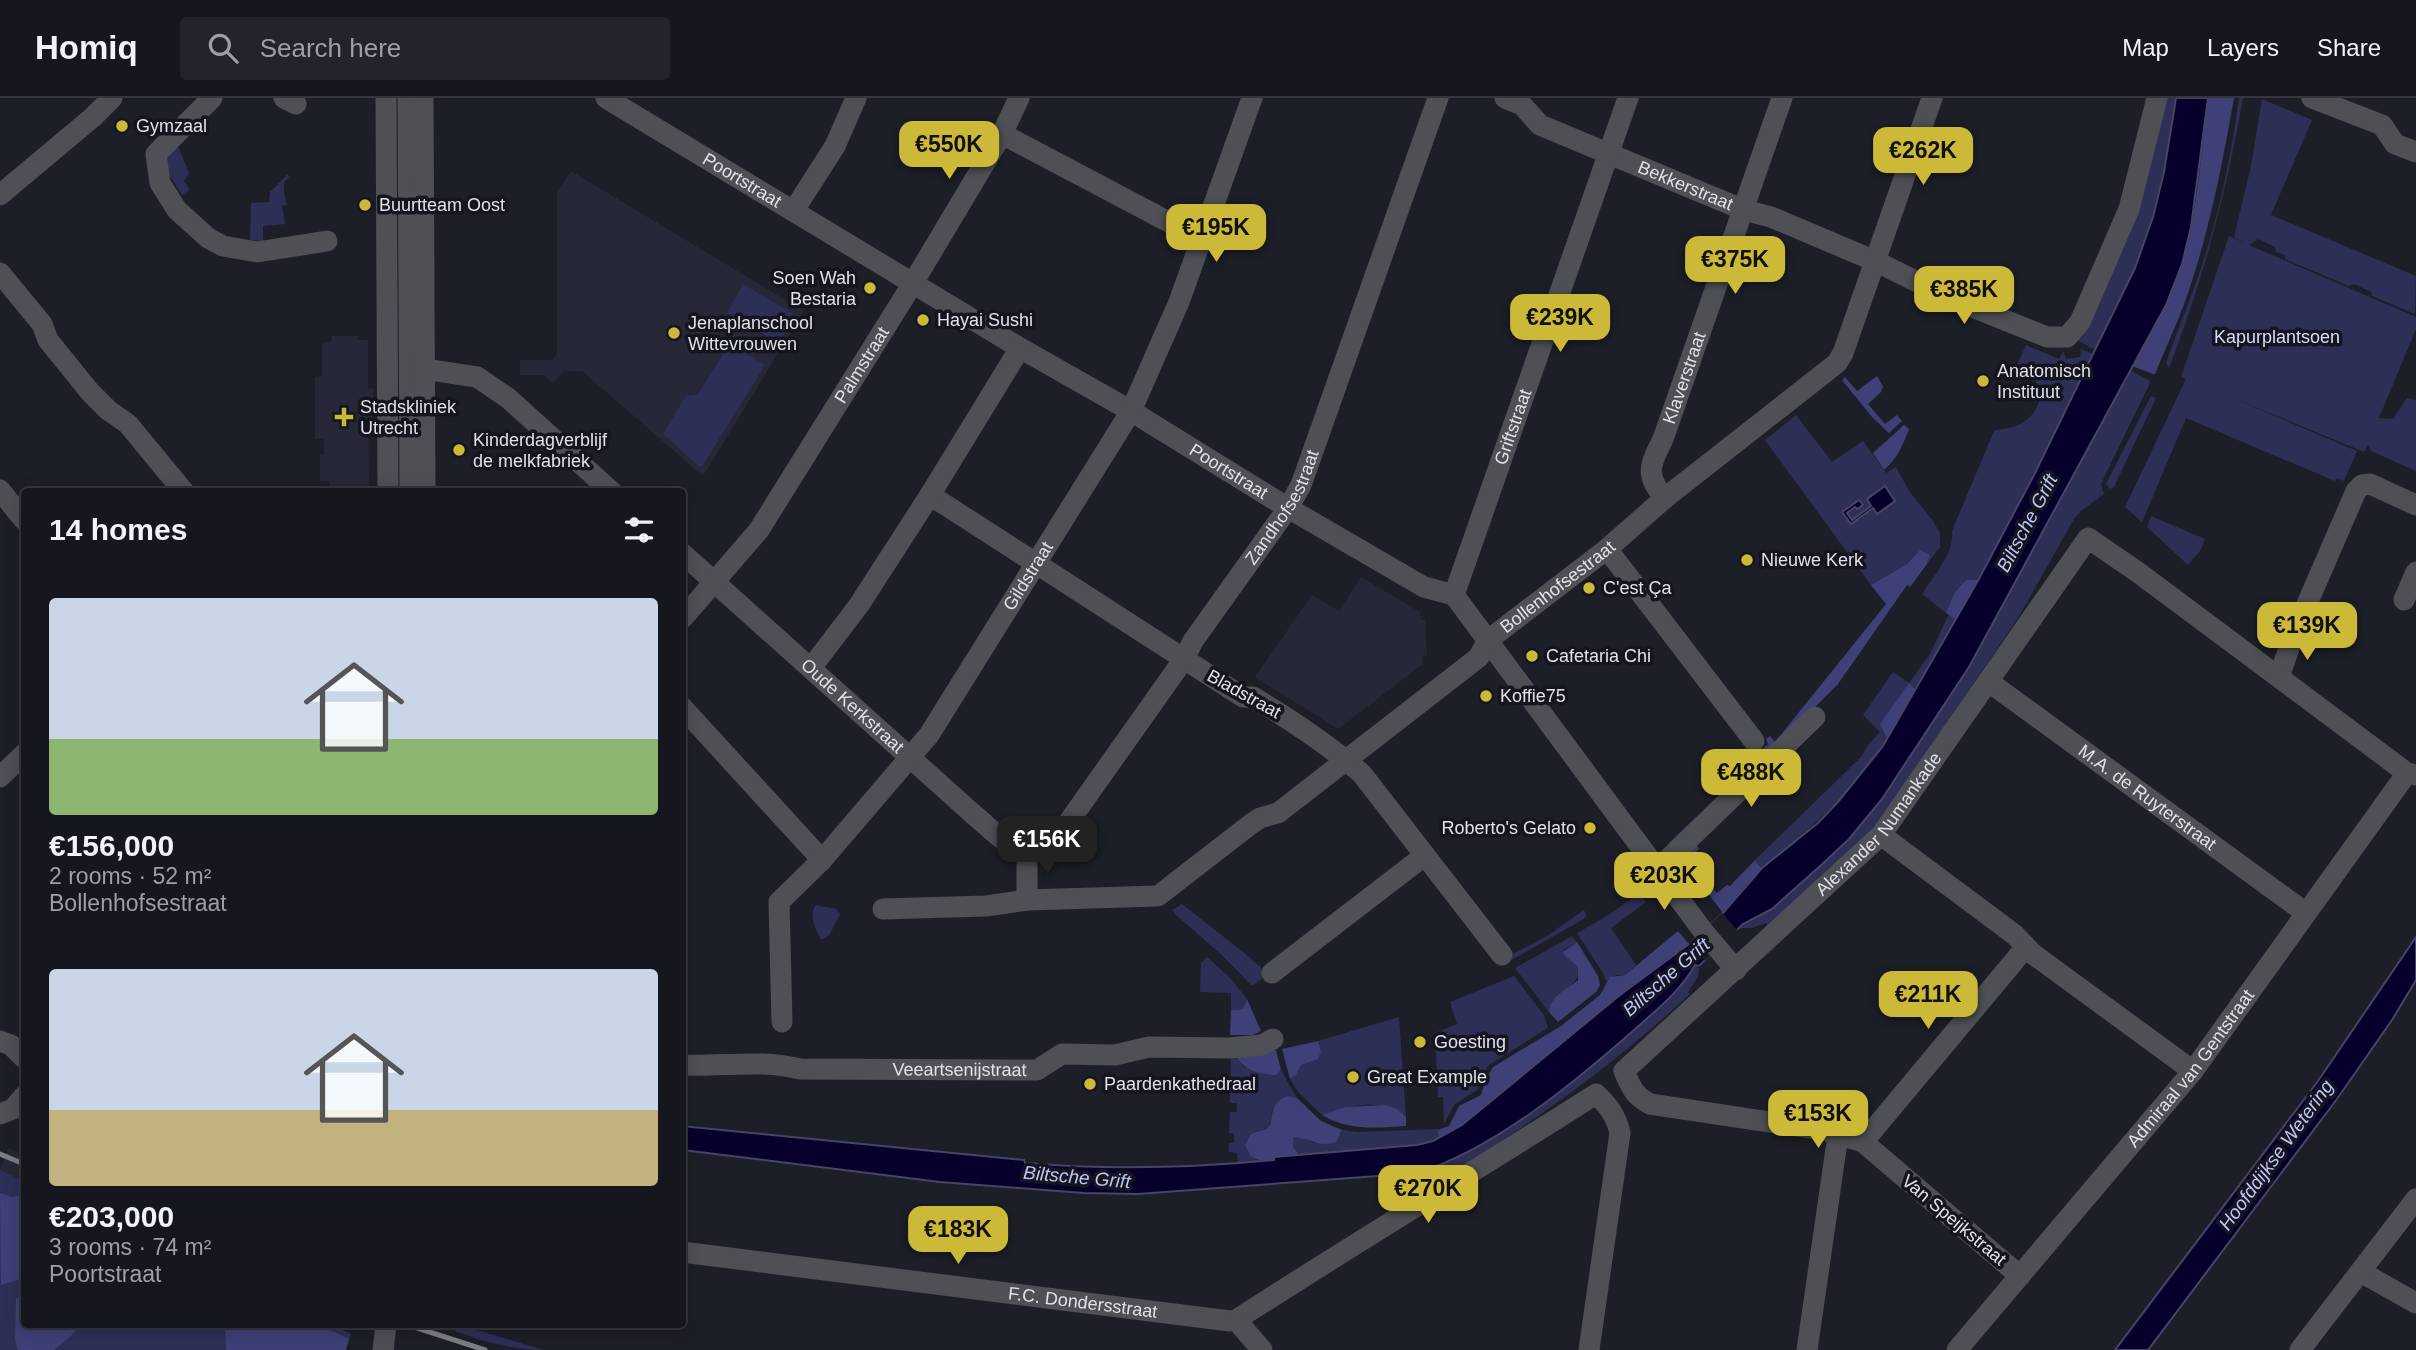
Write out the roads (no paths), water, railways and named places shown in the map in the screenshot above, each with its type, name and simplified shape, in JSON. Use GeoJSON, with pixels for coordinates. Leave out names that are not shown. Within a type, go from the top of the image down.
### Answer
{"type":"FeatureCollection","features":[{"type":"Feature","properties":{"kind":"street"},"geometry":{"type":"LineString","coordinates":[[0,195],[112,98]]}},
{"type":"Feature","properties":{"kind":"street"},"geometry":{"type":"LineString","coordinates":[[212,98],[156,154],[160,183],[177,210],[208,238],[235,249],[273,251],[327,240]]}},
{"type":"Feature","properties":{"kind":"street"},"geometry":{"type":"LineString","coordinates":[[386,98],[388,488]]}},
{"type":"Feature","properties":{"kind":"street"},"geometry":{"type":"LineString","coordinates":[[408,98],[410,488]]}},
{"type":"Feature","properties":{"kind":"street"},"geometry":{"type":"LineString","coordinates":[[423,98],[425,488]]}},
{"type":"Feature","properties":{"kind":"street","name":"Poortstraat"},"geometry":{"type":"LineString","coordinates":[[606,98],[1020,348],[1131,411],[1288,508],[1424,587],[1454,595]]}},
{"type":"Feature","properties":{"kind":"street"},"geometry":{"type":"LineString","coordinates":[[794,210],[835,146],[856,98]]}},
{"type":"Feature","properties":{"kind":"street","name":"Palmstraat"},"geometry":{"type":"LineString","coordinates":[[686,615],[759,530],[913,283],[1002,134],[1019,98]]}},
{"type":"Feature","properties":{"kind":"street","name":"Gildstraat"},"geometry":{"type":"LineString","coordinates":[[782,1021],[779,902],[822,860],[929,735],[1131,411],[1203,240],[1252,98]]}},
{"type":"Feature","properties":{"kind":"street","name":"Zandhofsestraat"},"geometry":{"type":"LineString","coordinates":[[1027,852],[1042,850],[1053,844],[1184,659],[1193,641],[1288,508],[1301,485],[1438,98]]}},
{"type":"Feature","properties":{"kind":"street","name":"Bekkerstraat"},"geometry":{"type":"LineString","coordinates":[[1505,98],[1522,105],[1540,125],[1608,155],[1744,210],[1771,217],[1875,261],[1950,298],[2047,337],[2067,337],[2080,322],[2129,209],[2157,98]]}},
{"type":"Feature","properties":{"kind":"street","name":"Griftstraat"},"geometry":{"type":"LineString","coordinates":[[1454,595],[1628,98]]}},
{"type":"Feature","properties":{"kind":"street","name":"Klaverstraat"},"geometry":{"type":"LineString","coordinates":[[1665,498],[1653,485],[1651,463],[1663,439],[1782,98]]}},
{"type":"Feature","properties":{"kind":"street","name":"Bollenhofsestraat"},"geometry":{"type":"LineString","coordinates":[[883,909],[986,906],[1027,900],[1158,896],[1251,824],[1260,818],[1279,813],[1479,657],[1487,641],[1607,549],[1665,498],[1838,363],[1932,98]]}},
{"type":"Feature","properties":{"kind":"street"},"geometry":{"type":"LineString","coordinates":[[2312,98],[2382,125],[2395,144],[2416,152]]}},
{"type":"Feature","properties":{"kind":"street"},"geometry":{"type":"LineString","coordinates":[[1002,134],[1203,240]]}},
{"type":"Feature","properties":{"kind":"street"},"geometry":{"type":"LineString","coordinates":[[0,273],[42,324],[48,340],[90,392],[108,410],[128,424],[181,488]]}},
{"type":"Feature","properties":{"kind":"street"},"geometry":{"type":"LineString","coordinates":[[811,668],[859,605],[1020,348]]}},
{"type":"Feature","properties":{"kind":"street"},"geometry":{"type":"LineString","coordinates":[[424,369],[477,377],[508,398],[608,488]]}},
{"type":"Feature","properties":{"kind":"street"},"geometry":{"type":"LineString","coordinates":[[2412,774],[2280,677],[2294,634],[2356,491],[2362,485],[2371,484],[2416,505]]}},
{"type":"Feature","properties":{"kind":"street"},"geometry":{"type":"LineString","coordinates":[[0,491],[21,516]]}},
{"type":"Feature","properties":{"kind":"street","name":"Bladstraat"},"geometry":{"type":"LineString","coordinates":[[930,495],[1243,697],[1253,696],[1346,761],[1362,774],[1502,955]]}},
{"type":"Feature","properties":{"kind":"street","name":"Alexander Numankade"},"geometry":{"type":"LineString","coordinates":[[1624,1071],[1881,835],[2088,538],[2280,677]]}},
{"type":"Feature","properties":{"kind":"street"},"geometry":{"type":"LineString","coordinates":[[1607,549],[1754,741]]}},
{"type":"Feature","properties":{"kind":"street","name":"Oude Kerkstraat"},"geometry":{"type":"LineString","coordinates":[[686,557],[1006,841],[1017,850],[1027,852]]}},
{"type":"Feature","properties":{"kind":"street"},"geometry":{"type":"LineString","coordinates":[[2404,600],[2416,572]]}},
{"type":"Feature","properties":{"kind":"street"},"geometry":{"type":"LineString","coordinates":[[1454,595],[1718,950],[1736,970]]}},
{"type":"Feature","properties":{"kind":"street","name":"M.A. de Ruyterstraat"},"geometry":{"type":"LineString","coordinates":[[1989,682],[2306,914]]}},
{"type":"Feature","properties":{"kind":"street"},"geometry":{"type":"LineString","coordinates":[[686,711],[822,860]]}},
{"type":"Feature","properties":{"kind":"street"},"geometry":{"type":"LineString","coordinates":[[1658,869],[1815,717]]}},
{"type":"Feature","properties":{"kind":"street"},"geometry":{"type":"LineString","coordinates":[[0,776],[21,757]]}},
{"type":"Feature","properties":{"kind":"street","name":"Admiraal van Gentstraat"},"geometry":{"type":"LineString","coordinates":[[1957,1350],[2193,1071],[2306,914],[2412,774]]}},
{"type":"Feature","properties":{"kind":"street"},"geometry":{"type":"LineString","coordinates":[[1881,835],[2193,1071]]}},
{"type":"Feature","properties":{"kind":"street"},"geometry":{"type":"LineString","coordinates":[[1027,852],[1027,900]]}},
{"type":"Feature","properties":{"kind":"street"},"geometry":{"type":"LineString","coordinates":[[1272,974],[1424,856]]}},
{"type":"Feature","properties":{"kind":"street"},"geometry":{"type":"LineString","coordinates":[[1863,1142],[2026,947]]}},
{"type":"Feature","properties":{"kind":"street","name":"Veeartsenijstraat"},"geometry":{"type":"LineString","coordinates":[[686,1065],[759,1063],[800,1069],[1037,1070],[1062,1054],[1115,1055],[1149,1047],[1229,1048],[1262,1045],[1273,1038]]}},
{"type":"Feature","properties":{"kind":"street"},"geometry":{"type":"LineString","coordinates":[[0,1041],[17,1049],[21,1054]]}},
{"type":"Feature","properties":{"kind":"street","name":"Van Speijkstraat"},"geometry":{"type":"LineString","coordinates":[[1624,1071],[1631,1088],[1639,1098],[1650,1104],[1823,1129],[1863,1142],[2020,1276]]}},
{"type":"Feature","properties":{"kind":"street"},"geometry":{"type":"LineString","coordinates":[[1262,1350],[1236,1320],[1596,1094],[1607,1104],[1620,1133],[1589,1350]]}},
{"type":"Feature","properties":{"kind":"street"},"geometry":{"type":"LineString","coordinates":[[1807,1350],[1838,1135]]}},
{"type":"Feature","properties":{"kind":"street"},"geometry":{"type":"LineString","coordinates":[[2300,1350],[2416,1199]]}},
{"type":"Feature","properties":{"kind":"street","name":"F.C. Dondersstraat"},"geometry":{"type":"LineString","coordinates":[[686,1253],[1224,1322],[1236,1320]]}},
{"type":"Feature","properties":{"kind":"street"},"geometry":{"type":"LineString","coordinates":[[2361,1272],[2416,1303]]}},
{"type":"Feature","properties":{"kind":"street"},"geometry":{"type":"LineString","coordinates":[[383,1350],[386,1328]]}},
{"type":"Feature","properties":{"kind":"street"},"geometry":{"type":"LineString","coordinates":[[398,1350],[400,1328]]}},
{"type":"Feature","properties":{"kind":"water","name":"Biltsche Grift"},"geometry":{"type":"Polygon","coordinates":[[[2176,98],[2208,98],[2191,227],[2182,264],[2166,305],[1969,667],[1882,799],[1849,839],[1819,867],[1772,909],[1743,924],[1699,966],[1695,965],[1682,984],[1659,1008],[1532,1113],[1475,1148],[1417,1173],[1138,1194],[1084,1193],[940,1182],[686,1150],[686,1126],[1024,1160],[1025,1163],[1087,1167],[1211,1165],[1417,1145],[1433,1141],[1462,1125],[1620,995],[1689,944],[1723,913],[1762,868],[1818,823],[1883,746],[1980,577],[2034,475],[2135,268],[2153,217],[2164,172],[2176,98]]]}},
{"type":"Feature","properties":{"kind":"water"},"geometry":{"type":"Polygon","coordinates":[[[1885,486],[1895,501],[1877,514],[1873,508],[1851,524],[1842,512],[1859,500],[1863,505],[1847,513],[1852,520],[1871,506],[1867,499],[1885,486]]]}},
{"type":"Feature","properties":{"kind":"water","name":"Hoofddijkse Wetering"},"geometry":{"type":"Polygon","coordinates":[[[2416,937],[2416,980],[2392,1020],[2337,1099],[2148,1350],[2115,1350],[2318,1081],[2416,937]]]}},
{"type":"Feature","properties":{"kind":"railway"},"geometry":{"type":"LineString","coordinates":[[0,1154],[21,1163]]}},
{"type":"Feature","properties":{"kind":"railway"},"geometry":{"type":"LineString","coordinates":[[417,1328],[485,1350]]}},
{"type":"Feature","properties":{"kind":"place","name":"Gymzaal"},"geometry":{"type":"Point","coordinates":[122,126]}},
{"type":"Feature","properties":{"kind":"place","name":"Buurtteam Oost"},"geometry":{"type":"Point","coordinates":[365,205]}},
{"type":"Feature","properties":{"kind":"place","name":"Soen Wah Bestaria"},"geometry":{"type":"Point","coordinates":[870,288]}},
{"type":"Feature","properties":{"kind":"place","name":"Hayai Sushi"},"geometry":{"type":"Point","coordinates":[923,320]}},
{"type":"Feature","properties":{"kind":"place","name":"Jenaplanschool Wittevrouwen"},"geometry":{"type":"Point","coordinates":[674,333]}},
{"type":"Feature","properties":{"kind":"place","name":"Anatomisch Instituut"},"geometry":{"type":"Point","coordinates":[1983,381]}},
{"type":"Feature","properties":{"kind":"place","name":"Stadskliniek Utrecht"},"geometry":{"type":"Point","coordinates":[344,417]}},
{"type":"Feature","properties":{"kind":"place","name":"Kinderdagverblijf de melkfabriek"},"geometry":{"type":"Point","coordinates":[459,450]}},
{"type":"Feature","properties":{"kind":"place","name":"Nieuwe Kerk"},"geometry":{"type":"Point","coordinates":[1747,560]}},
{"type":"Feature","properties":{"kind":"place","name":"C'est Ça"},"geometry":{"type":"Point","coordinates":[1589,588]}},
{"type":"Feature","properties":{"kind":"place","name":"Cafetaria Chi"},"geometry":{"type":"Point","coordinates":[1532,656]}},
{"type":"Feature","properties":{"kind":"place","name":"Koffie75"},"geometry":{"type":"Point","coordinates":[1486,696]}},
{"type":"Feature","properties":{"kind":"place","name":"Roberto's Gelato"},"geometry":{"type":"Point","coordinates":[1590,828]}},
{"type":"Feature","properties":{"kind":"place","name":"Goesting"},"geometry":{"type":"Point","coordinates":[1420,1042]}},
{"type":"Feature","properties":{"kind":"place","name":"Great Example"},"geometry":{"type":"Point","coordinates":[1353,1077]}},
{"type":"Feature","properties":{"kind":"place","name":"Paardenkathedraal"},"geometry":{"type":"Point","coordinates":[1090,1084]}},
{"type":"Feature","properties":{"kind":"park label","name":"Kapurplantsoen"},"geometry":{"type":"Point","coordinates":[2277,337]}}]}
